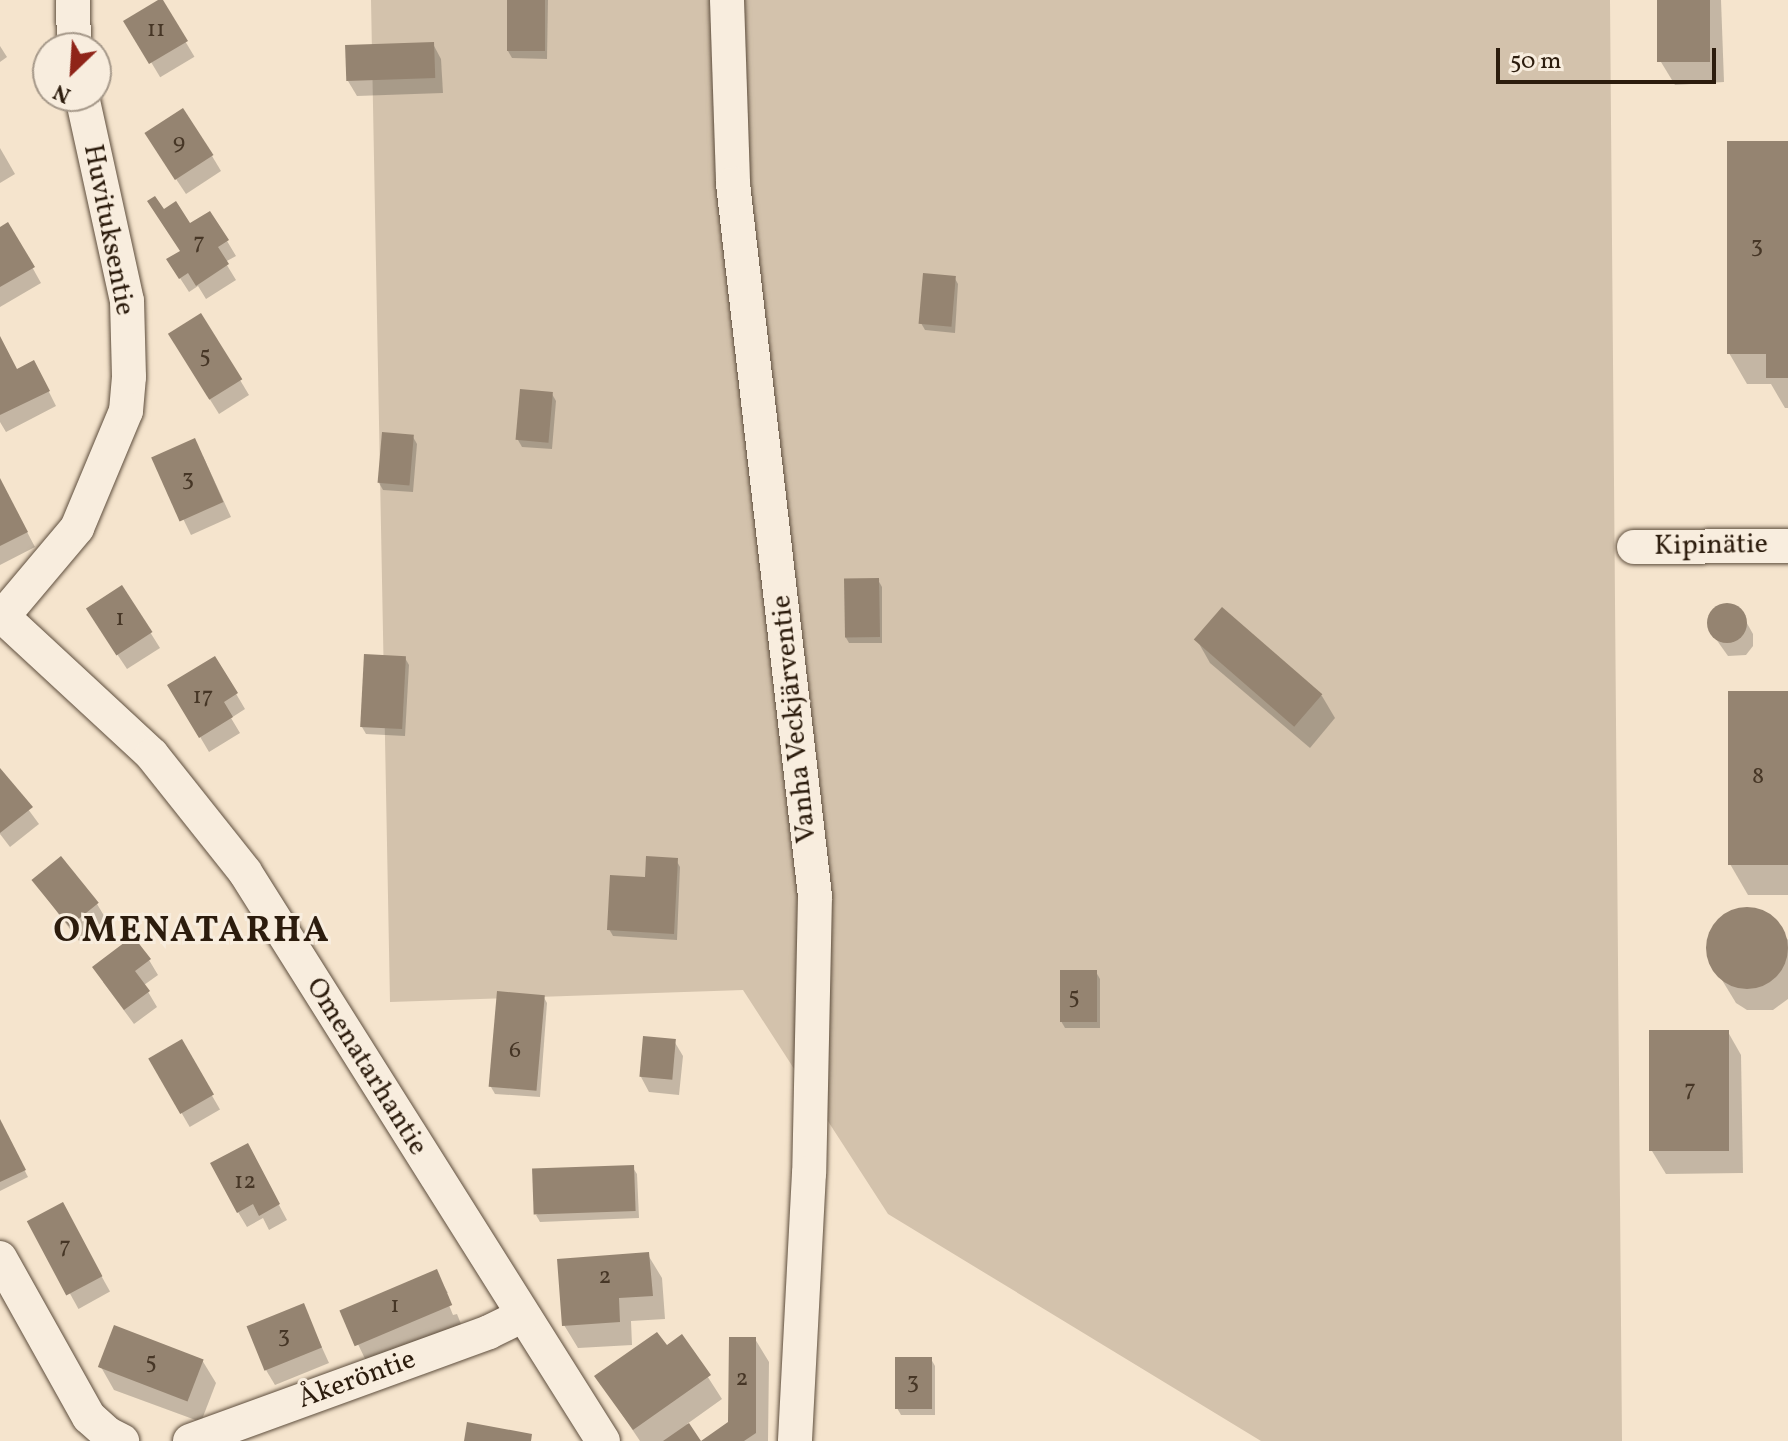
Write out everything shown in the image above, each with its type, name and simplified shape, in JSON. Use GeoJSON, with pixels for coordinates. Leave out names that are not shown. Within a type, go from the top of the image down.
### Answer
{"type":"FeatureCollection","features":[{"type":"Feature","properties":{"kind":"street"},"geometry":{"type":"LineString","coordinates":[[73,0],[74,32]]}},
{"type":"Feature","properties":{"kind":"street","name":"Vanha Veckjärventie"},"geometry":{"type":"LineString","coordinates":[[727,0],[733,184],[815,896],[809,1173],[795,1441]]}},
{"type":"Feature","properties":{"kind":"street","name":"Huvituksentie"},"geometry":{"type":"LineString","coordinates":[[2,615],[77,528],[126,411],[129,377],[127,301],[86,112]]}},
{"type":"Feature","properties":{"kind":"street","name":"Kipinätie"},"geometry":{"type":"LineString","coordinates":[[1634,547],[1788,546]]}},
{"type":"Feature","properties":{"kind":"street","name":"Omenatarhantie"},"geometry":{"type":"LineString","coordinates":[[2,615],[152,755],[245,872],[603,1441]]}},
{"type":"Feature","properties":{"kind":"street"},"geometry":{"type":"LineString","coordinates":[[0,1258],[89,1417],[108,1434],[122,1441]]}},
{"type":"Feature","properties":{"kind":"street","name":"Åkeröntie"},"geometry":{"type":"LineString","coordinates":[[190,1441],[489,1332],[522,1316]]}},
{"type":"Feature","properties":{"kind":"shaded area"},"geometry":{"type":"Polygon","coordinates":[[[371,0],[1610,0],[1622,1441],[1261,1441],[888,1214],[743,990],[390,1002],[371,0]]]}},
{"type":"Feature","properties":{"kind":"building"},"geometry":{"type":"Polygon","coordinates":[[[163,0],[188,41],[149,64],[123,21],[163,0]]]}},
{"type":"Feature","properties":{"kind":"building"},"geometry":{"type":"Polygon","coordinates":[[[507,0],[545,0],[545,51],[507,51],[507,0]]]}},
{"type":"Feature","properties":{"kind":"building"},"geometry":{"type":"Polygon","coordinates":[[[1657,0],[1710,0],[1710,62],[1657,62],[1657,0]]]}},
{"type":"Feature","properties":{"kind":"building"},"geometry":{"type":"Polygon","coordinates":[[[434,42],[435,78],[346,81],[345,45],[434,42]]]}},
{"type":"Feature","properties":{"kind":"building"},"geometry":{"type":"Polygon","coordinates":[[[183,108],[213,155],[175,180],[144,133],[183,108]]]}},
{"type":"Feature","properties":{"kind":"building"},"geometry":{"type":"Polygon","coordinates":[[[1727,141],[1788,141],[1788,378],[1766,378],[1766,354],[1727,354],[1727,141]]]}},
{"type":"Feature","properties":{"kind":"building"},"geometry":{"type":"Polygon","coordinates":[[[155,196],[164,209],[176,201],[190,223],[210,211],[229,240],[218,247],[229,264],[196,286],[188,273],[179,279],[166,259],[180,251],[147,201],[155,196]]]}},
{"type":"Feature","properties":{"kind":"building"},"geometry":{"type":"Polygon","coordinates":[[[8,222],[35,267],[0,287],[0,227],[8,222]]]}},
{"type":"Feature","properties":{"kind":"building"},"geometry":{"type":"Polygon","coordinates":[[[923,273],[956,276],[951,327],[919,324],[923,273]]]}},
{"type":"Feature","properties":{"kind":"building"},"geometry":{"type":"Polygon","coordinates":[[[201,313],[242,379],[209,400],[168,334],[201,313]]]}},
{"type":"Feature","properties":{"kind":"building"},"geometry":{"type":"Polygon","coordinates":[[[0,336],[17,369],[34,360],[50,391],[0,415],[0,336]]]}},
{"type":"Feature","properties":{"kind":"building"},"geometry":{"type":"Polygon","coordinates":[[[520,389],[553,392],[548,443],[516,440],[520,389]]]}},
{"type":"Feature","properties":{"kind":"building"},"geometry":{"type":"Polygon","coordinates":[[[382,432],[414,435],[409,486],[378,483],[382,432]]]}},
{"type":"Feature","properties":{"kind":"building"},"geometry":{"type":"Polygon","coordinates":[[[195,438],[223,502],[180,521],[151,458],[195,438]]]}},
{"type":"Feature","properties":{"kind":"building"},"geometry":{"type":"Polygon","coordinates":[[[0,478],[28,532],[0,546],[0,478]]]}},
{"type":"Feature","properties":{"kind":"building"},"geometry":{"type":"Polygon","coordinates":[[[879,578],[880,637],[845,638],[844,579],[879,578]]]}},
{"type":"Feature","properties":{"kind":"building"},"geometry":{"type":"Polygon","coordinates":[[[122,585],[152,632],[116,655],[86,608],[122,585]]]}},
{"type":"Feature","properties":{"kind":"building"},"geometry":{"type":"Polygon","coordinates":[[[1727,603],[1741,609],[1747,623],[1741,637],[1727,643],[1713,637],[1707,623],[1713,609],[1727,603]]]}},
{"type":"Feature","properties":{"kind":"building"},"geometry":{"type":"Polygon","coordinates":[[[1222,607],[1322,694],[1294,727],[1194,639],[1222,607]]]}},
{"type":"Feature","properties":{"kind":"building"},"geometry":{"type":"Polygon","coordinates":[[[364,654],[406,656],[402,729],[360,727],[364,654]]]}},
{"type":"Feature","properties":{"kind":"building"},"geometry":{"type":"Polygon","coordinates":[[[215,656],[238,693],[224,702],[233,717],[199,738],[167,685],[215,656]]]}},
{"type":"Feature","properties":{"kind":"building"},"geometry":{"type":"Polygon","coordinates":[[[1728,691],[1788,691],[1788,865],[1728,865],[1728,691]]]}},
{"type":"Feature","properties":{"kind":"building"},"geometry":{"type":"Polygon","coordinates":[[[0,768],[33,807],[0,833],[0,768]]]}},
{"type":"Feature","properties":{"kind":"building"},"geometry":{"type":"Polygon","coordinates":[[[61,856],[99,903],[69,927],[31,880],[61,856]]]}},
{"type":"Feature","properties":{"kind":"building"},"geometry":{"type":"Polygon","coordinates":[[[646,856],[678,858],[674,934],[607,930],[610,875],[645,877],[646,856]]]}},
{"type":"Feature","properties":{"kind":"building"},"geometry":{"type":"Polygon","coordinates":[[[1739,907],[1755,907],[1770,914],[1781,925],[1788,948],[1785,964],[1776,977],[1755,989],[1739,989],[1724,982],[1713,971],[1706,956],[1706,940],[1713,925],[1724,914],[1739,907]]]}},
{"type":"Feature","properties":{"kind":"building"},"geometry":{"type":"Polygon","coordinates":[[[133,936],[151,959],[135,971],[150,991],[124,1010],[92,967],[133,936]]]}},
{"type":"Feature","properties":{"kind":"building"},"geometry":{"type":"Polygon","coordinates":[[[1060,970],[1097,970],[1097,1022],[1060,1022],[1060,970]]]}},
{"type":"Feature","properties":{"kind":"building"},"geometry":{"type":"Polygon","coordinates":[[[497,991],[545,995],[536,1091],[489,1087],[497,991]]]}},
{"type":"Feature","properties":{"kind":"building"},"geometry":{"type":"Polygon","coordinates":[[[1649,1030],[1729,1030],[1729,1151],[1649,1151],[1649,1030]]]}},
{"type":"Feature","properties":{"kind":"building"},"geometry":{"type":"Polygon","coordinates":[[[643,1036],[676,1039],[672,1080],[639,1077],[643,1036]]]}},
{"type":"Feature","properties":{"kind":"building"},"geometry":{"type":"Polygon","coordinates":[[[182,1039],[214,1094],[180,1114],[148,1058],[182,1039]]]}},
{"type":"Feature","properties":{"kind":"building"},"geometry":{"type":"Polygon","coordinates":[[[0,1119],[26,1170],[0,1182],[0,1119]]]}},
{"type":"Feature","properties":{"kind":"building"},"geometry":{"type":"Polygon","coordinates":[[[248,1143],[280,1204],[259,1216],[253,1204],[237,1213],[210,1163],[248,1143]]]}},
{"type":"Feature","properties":{"kind":"building"},"geometry":{"type":"Polygon","coordinates":[[[634,1165],[636,1211],[534,1215],[532,1169],[634,1165]]]}},
{"type":"Feature","properties":{"kind":"building"},"geometry":{"type":"Polygon","coordinates":[[[63,1202],[102,1276],[66,1295],[27,1221],[63,1202]]]}},
{"type":"Feature","properties":{"kind":"building"},"geometry":{"type":"Polygon","coordinates":[[[649,1252],[653,1296],[619,1298],[620,1322],[562,1326],[557,1259],[649,1252]]]}},
{"type":"Feature","properties":{"kind":"building"},"geometry":{"type":"Polygon","coordinates":[[[437,1269],[452,1305],[355,1346],[339,1310],[437,1269]]]}},
{"type":"Feature","properties":{"kind":"building"},"geometry":{"type":"Polygon","coordinates":[[[304,1303],[322,1348],[264,1371],[247,1326],[304,1303]]]}},
{"type":"Feature","properties":{"kind":"building"},"geometry":{"type":"Polygon","coordinates":[[[114,1325],[204,1359],[187,1401],[98,1367],[114,1325]]]}},
{"type":"Feature","properties":{"kind":"building"},"geometry":{"type":"Polygon","coordinates":[[[657,1332],[667,1345],[682,1334],[711,1375],[633,1430],[594,1376],[657,1332]]]}},
{"type":"Feature","properties":{"kind":"building"},"geometry":{"type":"Polygon","coordinates":[[[729,1337],[756,1337],[756,1433],[744,1441],[701,1441],[728,1422],[729,1337]]]}},
{"type":"Feature","properties":{"kind":"building"},"geometry":{"type":"Polygon","coordinates":[[[895,1357],[932,1357],[932,1409],[895,1409],[895,1357]]]}},
{"type":"Feature","properties":{"kind":"building"},"geometry":{"type":"Polygon","coordinates":[[[467,1422],[532,1434],[531,1441],[464,1441],[467,1422]]]}},
{"type":"Feature","properties":{"kind":"building"},"geometry":{"type":"Polygon","coordinates":[[[689,1423],[701,1441],[663,1441],[689,1423]]]}},
{"type":"Feature","properties":{"kind":"district","name":"OMENATARHA"},"geometry":{"type":"Point","coordinates":[192,933]}}]}
